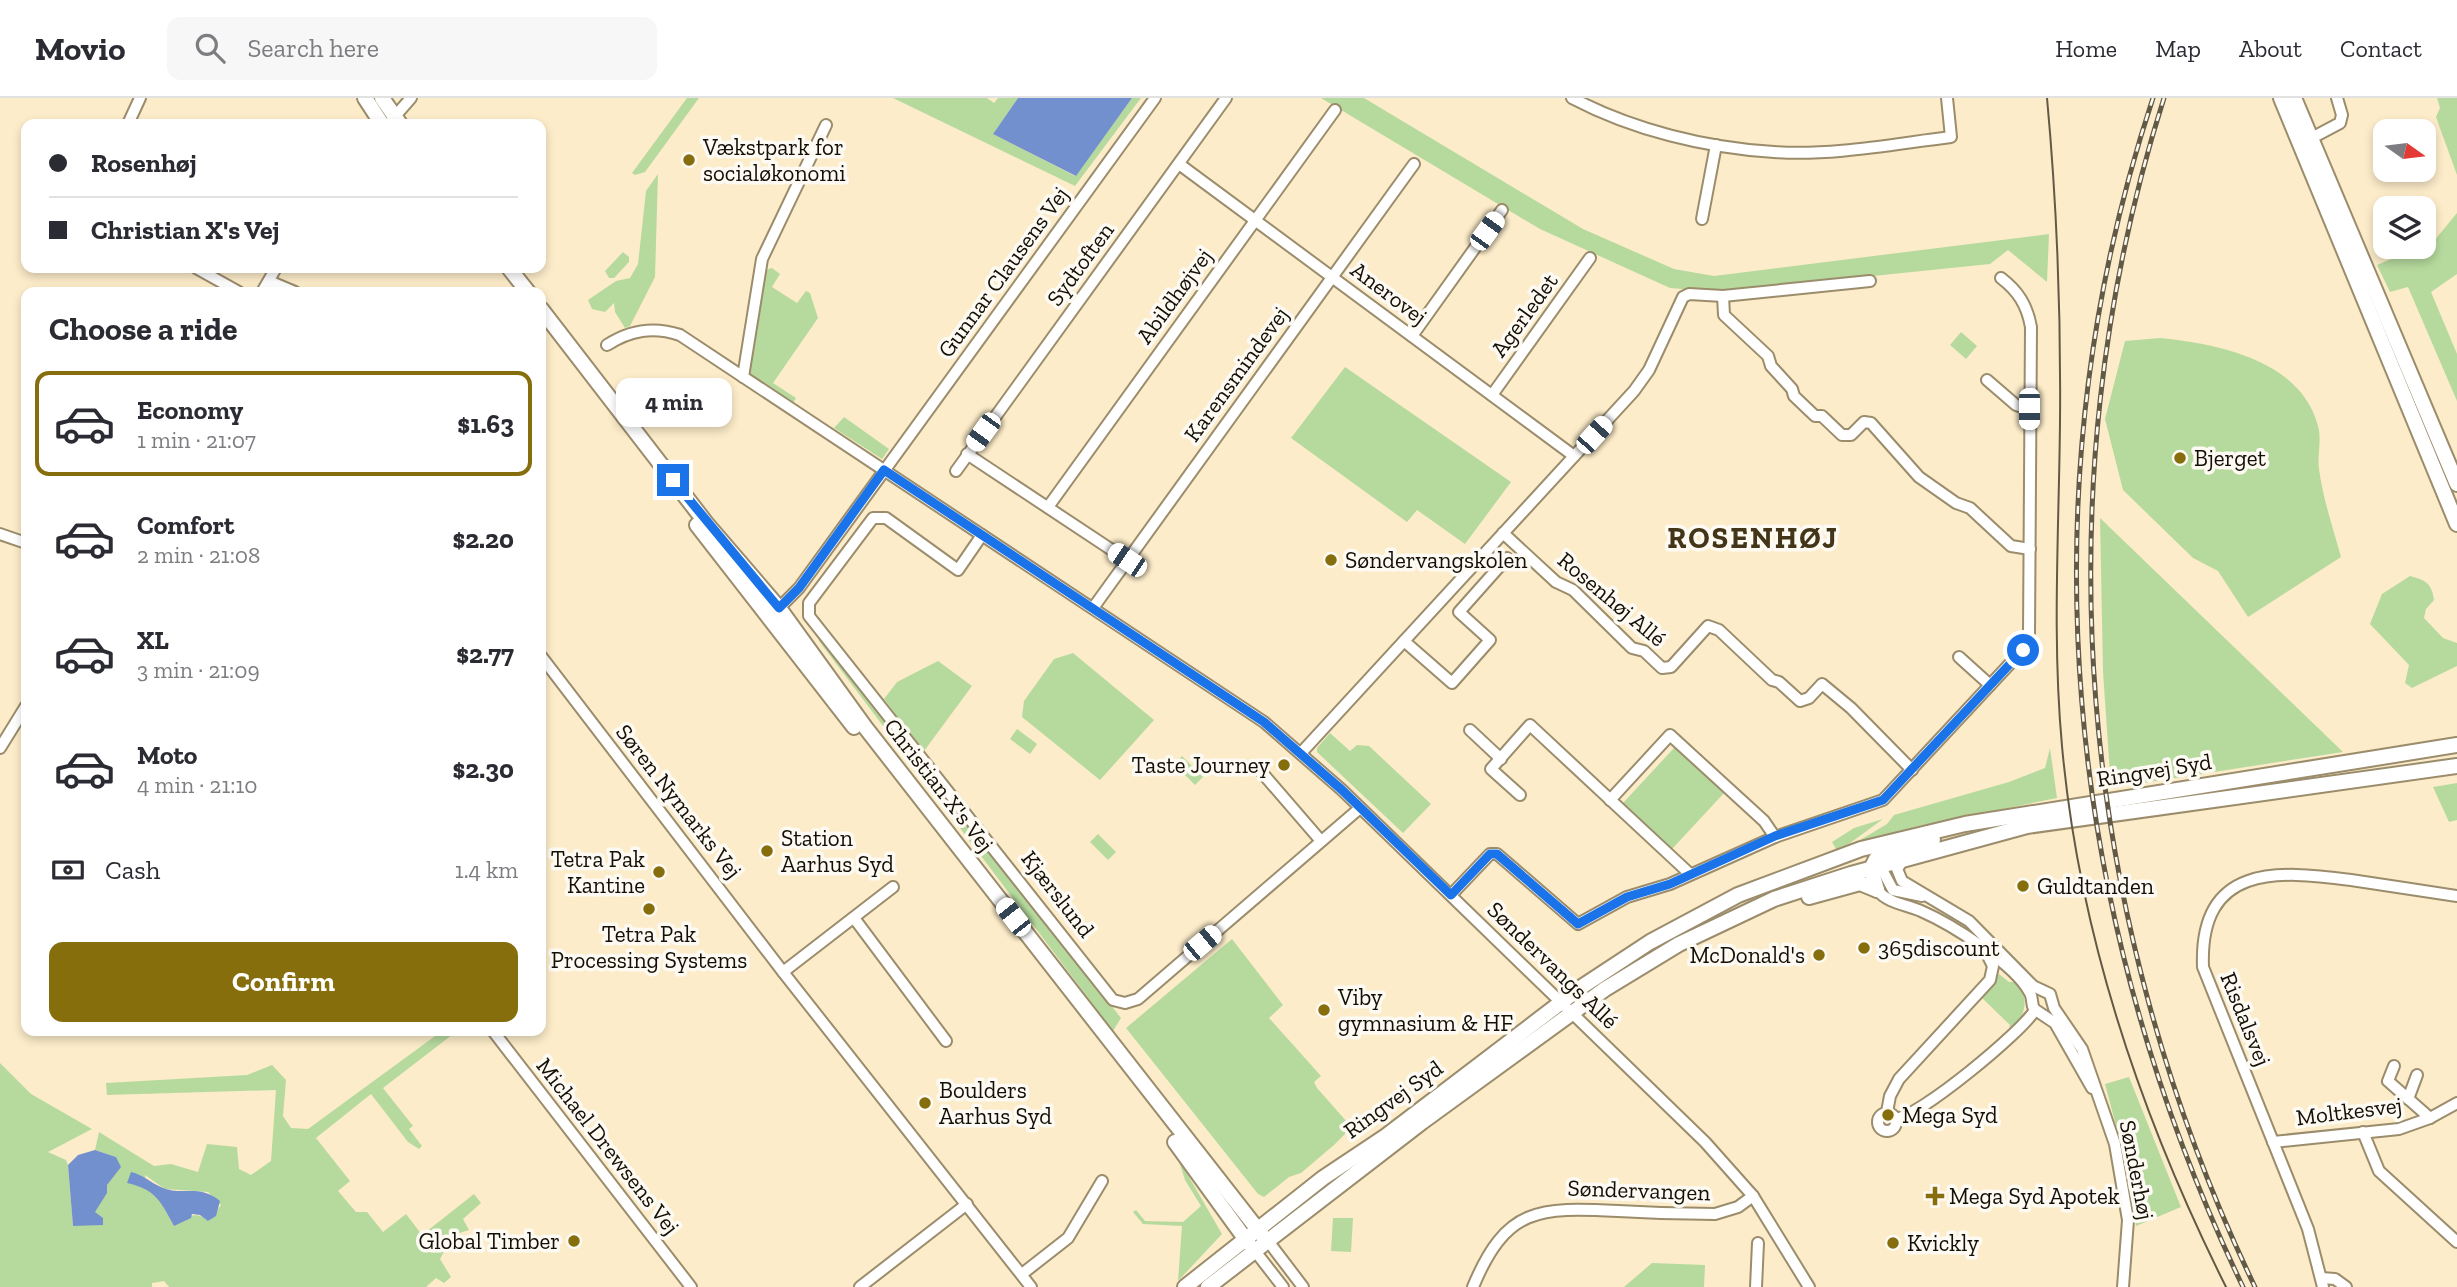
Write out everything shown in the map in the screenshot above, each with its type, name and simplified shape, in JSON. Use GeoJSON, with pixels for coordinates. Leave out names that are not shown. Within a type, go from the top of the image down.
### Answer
{"type":"FeatureCollection","features":[{"type":"Feature","properties":{"kind":"main road"},"geometry":{"type":"LineString","coordinates":[[365,98],[389,119]]}},
{"type":"Feature","properties":{"kind":"main road"},"geometry":{"type":"LineString","coordinates":[[382,98],[391,119]]}},
{"type":"Feature","properties":{"kind":"main road"},"geometry":{"type":"LineString","coordinates":[[2281,98],[2305,141],[2457,484]]}},
{"type":"Feature","properties":{"kind":"main road"},"geometry":{"type":"LineString","coordinates":[[2294,98],[2305,141],[2457,524]]}},
{"type":"Feature","properties":{"kind":"main road"},"geometry":{"type":"LineString","coordinates":[[501,273],[512,287]]}},
{"type":"Feature","properties":{"kind":"main road"},"geometry":{"type":"LineString","coordinates":[[513,273],[524,287]]}},
{"type":"Feature","properties":{"kind":"main road","name":"Christian X's Vej"},"geometry":{"type":"LineString","coordinates":[[546,315],[706,523],[779,608],[865,727],[1268,1241]]}},
{"type":"Feature","properties":{"kind":"main road","name":"Christian X's Vej"},"geometry":{"type":"LineString","coordinates":[[546,330],[1174,1140],[1255,1251]]}},
{"type":"Feature","properties":{"kind":"main road"},"geometry":{"type":"LineString","coordinates":[[699,528],[768,605],[779,608],[776,617],[778,630]]}},
{"type":"Feature","properties":{"kind":"main road","name":"Ringvej Syd"},"geometry":{"type":"LineString","coordinates":[[1188,1285],[1257,1228],[1332,1171],[1386,1136],[1561,1001],[1650,942],[1738,895],[1861,849],[1965,824],[2457,745]]}},
{"type":"Feature","properties":{"kind":"main road","name":"Ringvej Syd"},"geometry":{"type":"LineString","coordinates":[[1208,1287],[1422,1122],[1573,1012],[1645,964],[1729,918],[1876,864],[1905,859],[2027,826],[2454,766]]}},
{"type":"Feature","properties":{"kind":"main road"},"geometry":{"type":"LineString","coordinates":[[1877,890],[1876,864],[1886,853],[2029,813]]}},
{"type":"Feature","properties":{"kind":"main road"},"geometry":{"type":"LineString","coordinates":[[1729,918],[1858,883],[1868,884],[1877,890]]}},
{"type":"Feature","properties":{"kind":"street"},"geometry":{"type":"LineString","coordinates":[[130,119],[140,98]]}},
{"type":"Feature","properties":{"kind":"street"},"geometry":{"type":"LineString","coordinates":[[394,119],[411,98]]}},
{"type":"Feature","properties":{"kind":"street","name":"Gunnar Clausens Vej"},"geometry":{"type":"LineString","coordinates":[[779,608],[799,588],[1155,98]]}},
{"type":"Feature","properties":{"kind":"street","name":"Sydtoften"},"geometry":{"type":"LineString","coordinates":[[956,471],[1226,98]]}},
{"type":"Feature","properties":{"kind":"street"},"geometry":{"type":"LineString","coordinates":[[1572,98],[1637,126],[1716,145],[1775,152],[1829,151],[1951,137],[1947,98]]}},
{"type":"Feature","properties":{"kind":"street"},"geometry":{"type":"LineString","coordinates":[[2305,141],[2340,124],[2342,115],[2337,98]]}},
{"type":"Feature","properties":{"kind":"street","name":"Abildhøjvej"},"geometry":{"type":"LineString","coordinates":[[1048,507],[1335,110]]}},
{"type":"Feature","properties":{"kind":"street"},"geometry":{"type":"LineString","coordinates":[[743,377],[762,259],[826,125]]}},
{"type":"Feature","properties":{"kind":"street"},"geometry":{"type":"LineString","coordinates":[[1702,219],[1716,145]]}},
{"type":"Feature","properties":{"kind":"street","name":"Anerovej"},"geometry":{"type":"LineString","coordinates":[[1179,164],[1574,456]]}},
{"type":"Feature","properties":{"kind":"street","name":"Karensmindevej"},"geometry":{"type":"LineString","coordinates":[[1093,608],[1414,164]]}},
{"type":"Feature","properties":{"kind":"street"},"geometry":{"type":"LineString","coordinates":[[1412,336],[1502,210]]}},
{"type":"Feature","properties":{"kind":"street","name":"Agerledet"},"geometry":{"type":"LineString","coordinates":[[1492,395],[1590,258]]}},
{"type":"Feature","properties":{"kind":"street"},"geometry":{"type":"LineString","coordinates":[[205,273],[230,287]]}},
{"type":"Feature","properties":{"kind":"street"},"geometry":{"type":"LineString","coordinates":[[265,287],[273,273]]}},
{"type":"Feature","properties":{"kind":"street"},"geometry":{"type":"LineString","coordinates":[[1451,895],[1490,854],[1497,854],[1578,924],[1627,897],[1670,884],[1775,836],[1883,800],[1990,685],[2027,642],[2030,549],[2028,314],[2014,288],[2001,278]]}},
{"type":"Feature","properties":{"kind":"street"},"geometry":{"type":"LineString","coordinates":[[269,281],[283,287]]}},
{"type":"Feature","properties":{"kind":"street"},"geometry":{"type":"LineString","coordinates":[[1301,753],[1574,456],[1648,370],[1665,339],[1678,302],[1689,294],[1723,296],[1870,282]]}},
{"type":"Feature","properties":{"kind":"street"},"geometry":{"type":"LineString","coordinates":[[1723,296],[1721,307],[1729,322],[1768,356],[1771,366],[1793,389],[1794,396],[1815,416],[1822,416],[1842,435],[1851,435],[1864,422],[1871,423],[1919,477],[1956,503],[1969,508],[2011,547],[2030,549]]}},
{"type":"Feature","properties":{"kind":"street"},"geometry":{"type":"LineString","coordinates":[[607,345],[631,332],[655,330],[674,333],[884,470]]}},
{"type":"Feature","properties":{"kind":"street"},"geometry":{"type":"LineString","coordinates":[[1987,380],[2016,405],[2029,409]]}},
{"type":"Feature","properties":{"kind":"street"},"geometry":{"type":"LineString","coordinates":[[967,454],[1127,560]]}},
{"type":"Feature","properties":{"kind":"street","name":"Søndervangs Allé"},"geometry":{"type":"LineString","coordinates":[[884,470],[1235,702],[1301,753],[1705,1142],[1753,1196],[1809,1287]]}},
{"type":"Feature","properties":{"kind":"street","name":"Kjærslund"},"geometry":{"type":"LineString","coordinates":[[982,534],[958,570],[886,518],[873,518],[809,603],[809,616],[1113,1000],[1125,1003],[1138,999],[1360,808]]}},
{"type":"Feature","properties":{"kind":"street","name":"Rosenhøj Allé"},"geometry":{"type":"LineString","coordinates":[[1503,533],[1556,582],[1573,590],[1627,644],[1644,651],[1662,668],[1671,667],[1708,626],[1719,630],[1772,680],[1779,682],[1800,701],[1809,698],[1822,684],[1851,708],[1912,770]]}},
{"type":"Feature","properties":{"kind":"street"},"geometry":{"type":"LineString","coordinates":[[0,534],[21,541]]}},
{"type":"Feature","properties":{"kind":"street"},"geometry":{"type":"LineString","coordinates":[[1404,640],[1452,683],[1490,640],[1459,612],[1507,558]]}},
{"type":"Feature","properties":{"kind":"street"},"geometry":{"type":"LineString","coordinates":[[1959,657],[1990,685]]}},
{"type":"Feature","properties":{"kind":"street","name":"Søren Nymarks Vej"},"geometry":{"type":"LineString","coordinates":[[546,663],[783,972],[1031,1287]]}},
{"type":"Feature","properties":{"kind":"street"},"geometry":{"type":"LineString","coordinates":[[0,748],[21,714]]}},
{"type":"Feature","properties":{"kind":"street"},"geometry":{"type":"LineString","coordinates":[[1520,795],[1491,769],[1531,725],[1690,874]]}},
{"type":"Feature","properties":{"kind":"street"},"geometry":{"type":"LineString","coordinates":[[1470,730],[1501,759]]}},
{"type":"Feature","properties":{"kind":"street"},"geometry":{"type":"LineString","coordinates":[[1610,800],[1670,735],[1764,821],[1775,836]]}},
{"type":"Feature","properties":{"kind":"street"},"geometry":{"type":"LineString","coordinates":[[1258,768],[1321,841]]}},
{"type":"Feature","properties":{"kind":"street"},"geometry":{"type":"LineString","coordinates":[[1861,849],[1876,864],[1893,890],[1929,897]]}},
{"type":"Feature","properties":{"kind":"street"},"geometry":{"type":"LineString","coordinates":[[1905,859],[1897,868],[1900,880],[1976,926],[2037,994],[2039,1011]]}},
{"type":"Feature","properties":{"kind":"street","name":"Risdalsvej"},"geometry":{"type":"LineString","coordinates":[[2346,1287],[2335,1279],[2322,1282],[2308,1229],[2203,967],[2205,937],[2218,906],[2241,884],[2256,877],[2289,873],[2457,896]]}},
{"type":"Feature","properties":{"kind":"street"},"geometry":{"type":"LineString","coordinates":[[783,972],[893,887]]}},
{"type":"Feature","properties":{"kind":"street"},"geometry":{"type":"LineString","coordinates":[[1877,890],[1888,900],[1922,912],[1977,945],[2037,994]]}},
{"type":"Feature","properties":{"kind":"street"},"geometry":{"type":"LineString","coordinates":[[853,918],[946,1041]]}},
{"type":"Feature","properties":{"kind":"street"},"geometry":{"type":"LineString","coordinates":[[1977,945],[1992,961],[1990,980],[1899,1079],[1890,1096],[1892,1115],[1910,1115],[1923,1106],[2016,1033],[2039,1011],[2050,1010],[2053,1002]]}},
{"type":"Feature","properties":{"kind":"street","name":"Sønderhøj"},"geometry":{"type":"LineString","coordinates":[[2037,994],[2050,994],[2079,1041],[2101,1102],[2125,1189],[2128,1234],[2123,1287]]}},
{"type":"Feature","properties":{"kind":"street","name":"Sønderhøj"},"geometry":{"type":"LineString","coordinates":[[2039,1011],[2055,1023],[2101,1102]]}},
{"type":"Feature","properties":{"kind":"street","name":"Michael Drewsens Vej"},"geometry":{"type":"LineString","coordinates":[[497,1036],[691,1287]]}},
{"type":"Feature","properties":{"kind":"street","name":"Moltkesvej"},"geometry":{"type":"LineString","coordinates":[[2394,1066],[2388,1081],[2430,1118]]}},
{"type":"Feature","properties":{"kind":"street","name":"Moltkesvej"},"geometry":{"type":"LineString","coordinates":[[2408,1098],[2417,1074]]}},
{"type":"Feature","properties":{"kind":"street","name":"Moltkesvej"},"geometry":{"type":"LineString","coordinates":[[2273,1142],[2399,1129],[2430,1118],[2457,1102]]}},
{"type":"Feature","properties":{"kind":"street"},"geometry":{"type":"LineString","coordinates":[[2363,1132],[2379,1171],[2457,1242]]}},
{"type":"Feature","properties":{"kind":"street"},"geometry":{"type":"LineString","coordinates":[[1021,1274],[1068,1238],[1102,1181]]}},
{"type":"Feature","properties":{"kind":"street","name":"Søndervangen"},"geometry":{"type":"LineString","coordinates":[[1473,1287],[1503,1235],[1535,1213],[1565,1208],[1715,1214],[1738,1207],[1753,1196]]}},
{"type":"Feature","properties":{"kind":"street"},"geometry":{"type":"LineString","coordinates":[[860,1287],[967,1204]]}},
{"type":"Feature","properties":{"kind":"street","name":"Christian X's Vej"},"geometry":{"type":"LineString","coordinates":[[1268,1241],[1303,1287]]}},
{"type":"Feature","properties":{"kind":"street"},"geometry":{"type":"LineString","coordinates":[[1756,1287],[1758,1243]]}},
{"type":"Feature","properties":{"kind":"street","name":"Christian X's Vej"},"geometry":{"type":"LineString","coordinates":[[1255,1251],[1283,1287]]}},
{"type":"Feature","properties":{"kind":"green space"},"geometry":{"type":"Polygon","coordinates":[[[687,98],[699,98],[645,172],[635,175],[632,173],[687,98]]]}},
{"type":"Feature","properties":{"kind":"green space"},"geometry":{"type":"Polygon","coordinates":[[[893,98],[987,98],[994,103],[998,98],[1018,98],[993,134],[1075,176],[1132,98],[1141,98],[1075,186],[893,98]]]}},
{"type":"Feature","properties":{"kind":"green space"},"geometry":{"type":"Polygon","coordinates":[[[1321,98],[1364,98],[1583,229],[1674,269],[1714,276],[2049,234],[2047,282],[2008,250],[1990,264],[1718,292],[1670,288],[1540,229],[1321,98]]]}},
{"type":"Feature","properties":{"kind":"green space"},"geometry":{"type":"Polygon","coordinates":[[[2437,98],[2457,98],[2457,175],[2436,117],[2440,108],[2437,98]]]}},
{"type":"Feature","properties":{"kind":"green space"},"geometry":{"type":"Polygon","coordinates":[[[658,174],[655,277],[630,326],[625,328],[615,312],[614,303],[605,312],[592,309],[588,300],[616,281],[630,278],[638,264],[646,191],[658,174]]]}},
{"type":"Feature","properties":{"kind":"green space"},"geometry":{"type":"Polygon","coordinates":[[[2457,213],[2457,274],[2431,292],[2457,354],[2457,401],[2408,287],[2390,292],[2377,265],[2391,259],[2436,259],[2436,239],[2457,213]]]}},
{"type":"Feature","properties":{"kind":"green space"},"geometry":{"type":"Polygon","coordinates":[[[623,252],[629,257],[629,262],[614,278],[609,278],[605,271],[623,252]]]}},
{"type":"Feature","properties":{"kind":"green space"},"geometry":{"type":"Polygon","coordinates":[[[772,268],[780,274],[772,287],[797,303],[806,291],[810,293],[818,318],[773,383],[796,398],[792,405],[749,374],[765,270],[772,268]]]}},
{"type":"Feature","properties":{"kind":"green space"},"geometry":{"type":"Polygon","coordinates":[[[1961,332],[1977,346],[1966,359],[1950,345],[1961,332]]]}},
{"type":"Feature","properties":{"kind":"green space"},"geometry":{"type":"Polygon","coordinates":[[[2160,338],[2231,351],[2276,371],[2294,385],[2309,404],[2318,426],[2321,480],[2341,557],[2248,617],[2218,571],[2193,558],[2123,490],[2105,419],[2125,341],[2160,338]]]}},
{"type":"Feature","properties":{"kind":"green space"},"geometry":{"type":"Polygon","coordinates":[[[1345,367],[1511,482],[1465,544],[1417,510],[1407,522],[1291,438],[1345,367]]]}},
{"type":"Feature","properties":{"kind":"green space"},"geometry":{"type":"Polygon","coordinates":[[[844,417],[889,449],[882,459],[834,428],[844,417]]]}},
{"type":"Feature","properties":{"kind":"green space"},"geometry":{"type":"Polygon","coordinates":[[[2100,518],[2343,752],[2111,788],[2103,672],[2100,518]]]}},
{"type":"Feature","properties":{"kind":"green space"},"geometry":{"type":"Polygon","coordinates":[[[2410,576],[2424,581],[2432,590],[2434,600],[2426,609],[2424,618],[2443,638],[2457,643],[2457,666],[2412,688],[2405,683],[2409,665],[2370,624],[2382,594],[2410,576]]]}},
{"type":"Feature","properties":{"kind":"green space"},"geometry":{"type":"Polygon","coordinates":[[[821,636],[1121,1018],[1113,1031],[819,641],[821,636]]]}},
{"type":"Feature","properties":{"kind":"green space"},"geometry":{"type":"Polygon","coordinates":[[[1073,653],[1154,720],[1100,780],[1022,717],[1024,701],[1054,659],[1073,653]]]}},
{"type":"Feature","properties":{"kind":"green space"},"geometry":{"type":"Polygon","coordinates":[[[938,661],[972,686],[924,751],[884,699],[897,682],[938,661]]]}},
{"type":"Feature","properties":{"kind":"green space"},"geometry":{"type":"Polygon","coordinates":[[[1017,729],[1037,744],[1030,754],[1010,739],[1017,729]]]}},
{"type":"Feature","properties":{"kind":"green space"},"geometry":{"type":"Polygon","coordinates":[[[1330,733],[1350,751],[1357,745],[1369,746],[1431,804],[1403,833],[1317,752],[1317,748],[1330,733]]]}},
{"type":"Feature","properties":{"kind":"green space"},"geometry":{"type":"Polygon","coordinates":[[[1675,747],[1725,792],[1672,849],[1623,803],[1675,747]]]}},
{"type":"Feature","properties":{"kind":"green space"},"geometry":{"type":"Polygon","coordinates":[[[2050,748],[2057,798],[1918,826],[1855,843],[1887,824],[1894,815],[2009,782],[2045,768],[2050,748]]]}},
{"type":"Feature","properties":{"kind":"green space"},"geometry":{"type":"Polygon","coordinates":[[[1182,756],[1203,777],[1195,785],[1174,764],[1182,756]]]}},
{"type":"Feature","properties":{"kind":"green space"},"geometry":{"type":"Polygon","coordinates":[[[2457,783],[2457,820],[2449,822],[2433,787],[2457,783]]]}},
{"type":"Feature","properties":{"kind":"green space"},"geometry":{"type":"Polygon","coordinates":[[[1883,819],[1846,846],[1836,849],[1832,842],[1854,828],[1883,819]]]}},
{"type":"Feature","properties":{"kind":"green space"},"geometry":{"type":"Polygon","coordinates":[[[1098,834],[1116,852],[1108,860],[1090,842],[1098,834]]]}},
{"type":"Feature","properties":{"kind":"green space"},"geometry":{"type":"Polygon","coordinates":[[[1232,939],[1283,1005],[1269,1018],[1321,1076],[1314,1082],[1317,1088],[1348,1123],[1345,1134],[1334,1145],[1301,1173],[1289,1177],[1264,1197],[1258,1194],[1126,1028],[1232,939]]]}},
{"type":"Feature","properties":{"kind":"green space"},"geometry":{"type":"Polygon","coordinates":[[[1999,974],[2009,982],[2014,982],[2024,997],[2023,1013],[2018,1025],[2009,1027],[1981,997],[1999,974]]]}},
{"type":"Feature","properties":{"kind":"green space"},"geometry":{"type":"Polygon","coordinates":[[[435,1036],[451,1036],[383,1088],[413,1126],[409,1129],[422,1146],[419,1149],[408,1142],[371,1094],[316,1138],[350,1181],[338,1191],[356,1212],[367,1212],[383,1232],[406,1214],[422,1235],[474,1194],[481,1203],[463,1219],[469,1230],[453,1235],[440,1259],[451,1277],[444,1283],[436,1278],[426,1287],[169,1287],[164,1281],[152,1283],[152,1287],[0,1287],[0,1063],[31,1094],[92,1129],[48,1152],[66,1160],[68,1165],[73,1226],[98,1204],[106,1189],[116,1157],[95,1150],[99,1132],[154,1166],[171,1164],[198,1172],[207,1144],[237,1147],[239,1169],[251,1175],[271,1161],[276,1090],[107,1095],[106,1083],[247,1075],[272,1065],[286,1080],[283,1116],[291,1128],[308,1129],[435,1036]],[[145,1175],[147,1187],[159,1198],[174,1226],[195,1215],[209,1221],[221,1205],[208,1192],[165,1189],[145,1175]]]}},
{"type":"Feature","properties":{"kind":"green space"},"geometry":{"type":"Polygon","coordinates":[[[2129,1077],[2181,1207],[2136,1226],[2131,1182],[2105,1084],[2129,1077]]]}},
{"type":"Feature","properties":{"kind":"green space"},"geometry":{"type":"Polygon","coordinates":[[[1178,1158],[1222,1234],[1178,1281],[1182,1226],[1143,1224],[1133,1212],[1136,1210],[1145,1221],[1183,1222],[1201,1206],[1185,1180],[1178,1158]]]}},
{"type":"Feature","properties":{"kind":"green space"},"geometry":{"type":"Polygon","coordinates":[[[1333,1218],[1353,1218],[1351,1252],[1331,1251],[1333,1218]]]}},
{"type":"Feature","properties":{"kind":"green space"},"geometry":{"type":"Polygon","coordinates":[[[1652,1263],[1705,1265],[1704,1287],[1624,1287],[1652,1263]]]}},
{"type":"Feature","properties":{"kind":"water"},"geometry":{"type":"Polygon","coordinates":[[[1018,98],[1132,98],[1076,176],[993,134],[1018,98]]]}},
{"type":"Feature","properties":{"kind":"water"},"geometry":{"type":"Polygon","coordinates":[[[95,1150],[116,1157],[121,1167],[107,1185],[107,1193],[95,1212],[103,1218],[103,1225],[73,1226],[68,1165],[78,1155],[95,1150]]]}},
{"type":"Feature","properties":{"kind":"water"},"geometry":{"type":"Polygon","coordinates":[[[131,1172],[169,1190],[198,1191],[212,1196],[220,1201],[216,1216],[208,1221],[200,1215],[192,1214],[191,1218],[174,1226],[156,1197],[145,1189],[127,1183],[131,1172]]]}},
{"type":"Feature","properties":{"kind":"tram line"},"geometry":{"type":"LineString","coordinates":[[2047,98],[2056,220],[2060,341],[2057,665],[2070,816],[2099,955],[2119,1024],[2167,1158],[2226,1287]]}},
{"type":"Feature","properties":{"kind":"railway"},"geometry":{"type":"LineString","coordinates":[[2153,98],[2112,247],[2087,398],[2077,550],[2082,701],[2101,851],[2135,1000],[2182,1145],[2243,1287]]}},
{"type":"Feature","properties":{"kind":"railway"},"geometry":{"type":"LineString","coordinates":[[2164,98],[2125,247],[2100,398],[2091,549],[2096,701],[2115,852],[2148,1000],[2195,1146],[2255,1287]]}},
{"type":"Feature","properties":{"kind":"place","name":"Vækstpark for socialøkonomi"},"geometry":{"type":"Point","coordinates":[689,160]}},
{"type":"Feature","properties":{"kind":"place","name":"Bjerget"},"geometry":{"type":"Point","coordinates":[2180,458]}},
{"type":"Feature","properties":{"kind":"place","name":"Søndervangskolen"},"geometry":{"type":"Point","coordinates":[1331,560]}},
{"type":"Feature","properties":{"kind":"place","name":"Taste Journey"},"geometry":{"type":"Point","coordinates":[1284,765]}},
{"type":"Feature","properties":{"kind":"place","name":"Station Aarhus Syd"},"geometry":{"type":"Point","coordinates":[767,851]}},
{"type":"Feature","properties":{"kind":"place","name":"Tetra Pak Kantine"},"geometry":{"type":"Point","coordinates":[659,872]}},
{"type":"Feature","properties":{"kind":"place","name":"Guldtanden"},"geometry":{"type":"Point","coordinates":[2023,886]}},
{"type":"Feature","properties":{"kind":"place","name":"Tetra Pak Processing Systems"},"geometry":{"type":"Point","coordinates":[649,909]}},
{"type":"Feature","properties":{"kind":"place","name":"365discount"},"geometry":{"type":"Point","coordinates":[1864,948]}},
{"type":"Feature","properties":{"kind":"place","name":"McDonald's"},"geometry":{"type":"Point","coordinates":[1819,955]}},
{"type":"Feature","properties":{"kind":"place","name":"Viby gymnasium & HF"},"geometry":{"type":"Point","coordinates":[1324,1010]}},
{"type":"Feature","properties":{"kind":"place","name":"Boulders Aarhus Syd"},"geometry":{"type":"Point","coordinates":[925,1103]}},
{"type":"Feature","properties":{"kind":"place","name":"Mega Syd"},"geometry":{"type":"Point","coordinates":[1888,1115]}},
{"type":"Feature","properties":{"kind":"place","name":"Mega Syd Apotek"},"geometry":{"type":"Point","coordinates":[1935,1196]}},
{"type":"Feature","properties":{"kind":"place","name":"Global Timber"},"geometry":{"type":"Point","coordinates":[574,1241]}},
{"type":"Feature","properties":{"kind":"place","name":"Kvickly"},"geometry":{"type":"Point","coordinates":[1893,1243]}},
{"type":"Feature","properties":{"kind":"district","name":"ROSENHØJ"},"geometry":{"type":"Point","coordinates":[1753,538]}},
{"type":"Feature","properties":{"kind":"route"},"geometry":{"type":"LineString","coordinates":[[673,480],[779,608],[793,596],[884,470],[1264,722],[1342,790],[1451,895],[1490,854],[1497,854],[1578,924],[1627,897],[1670,884],[1775,836],[1883,800],[2023,650]]}}]}
